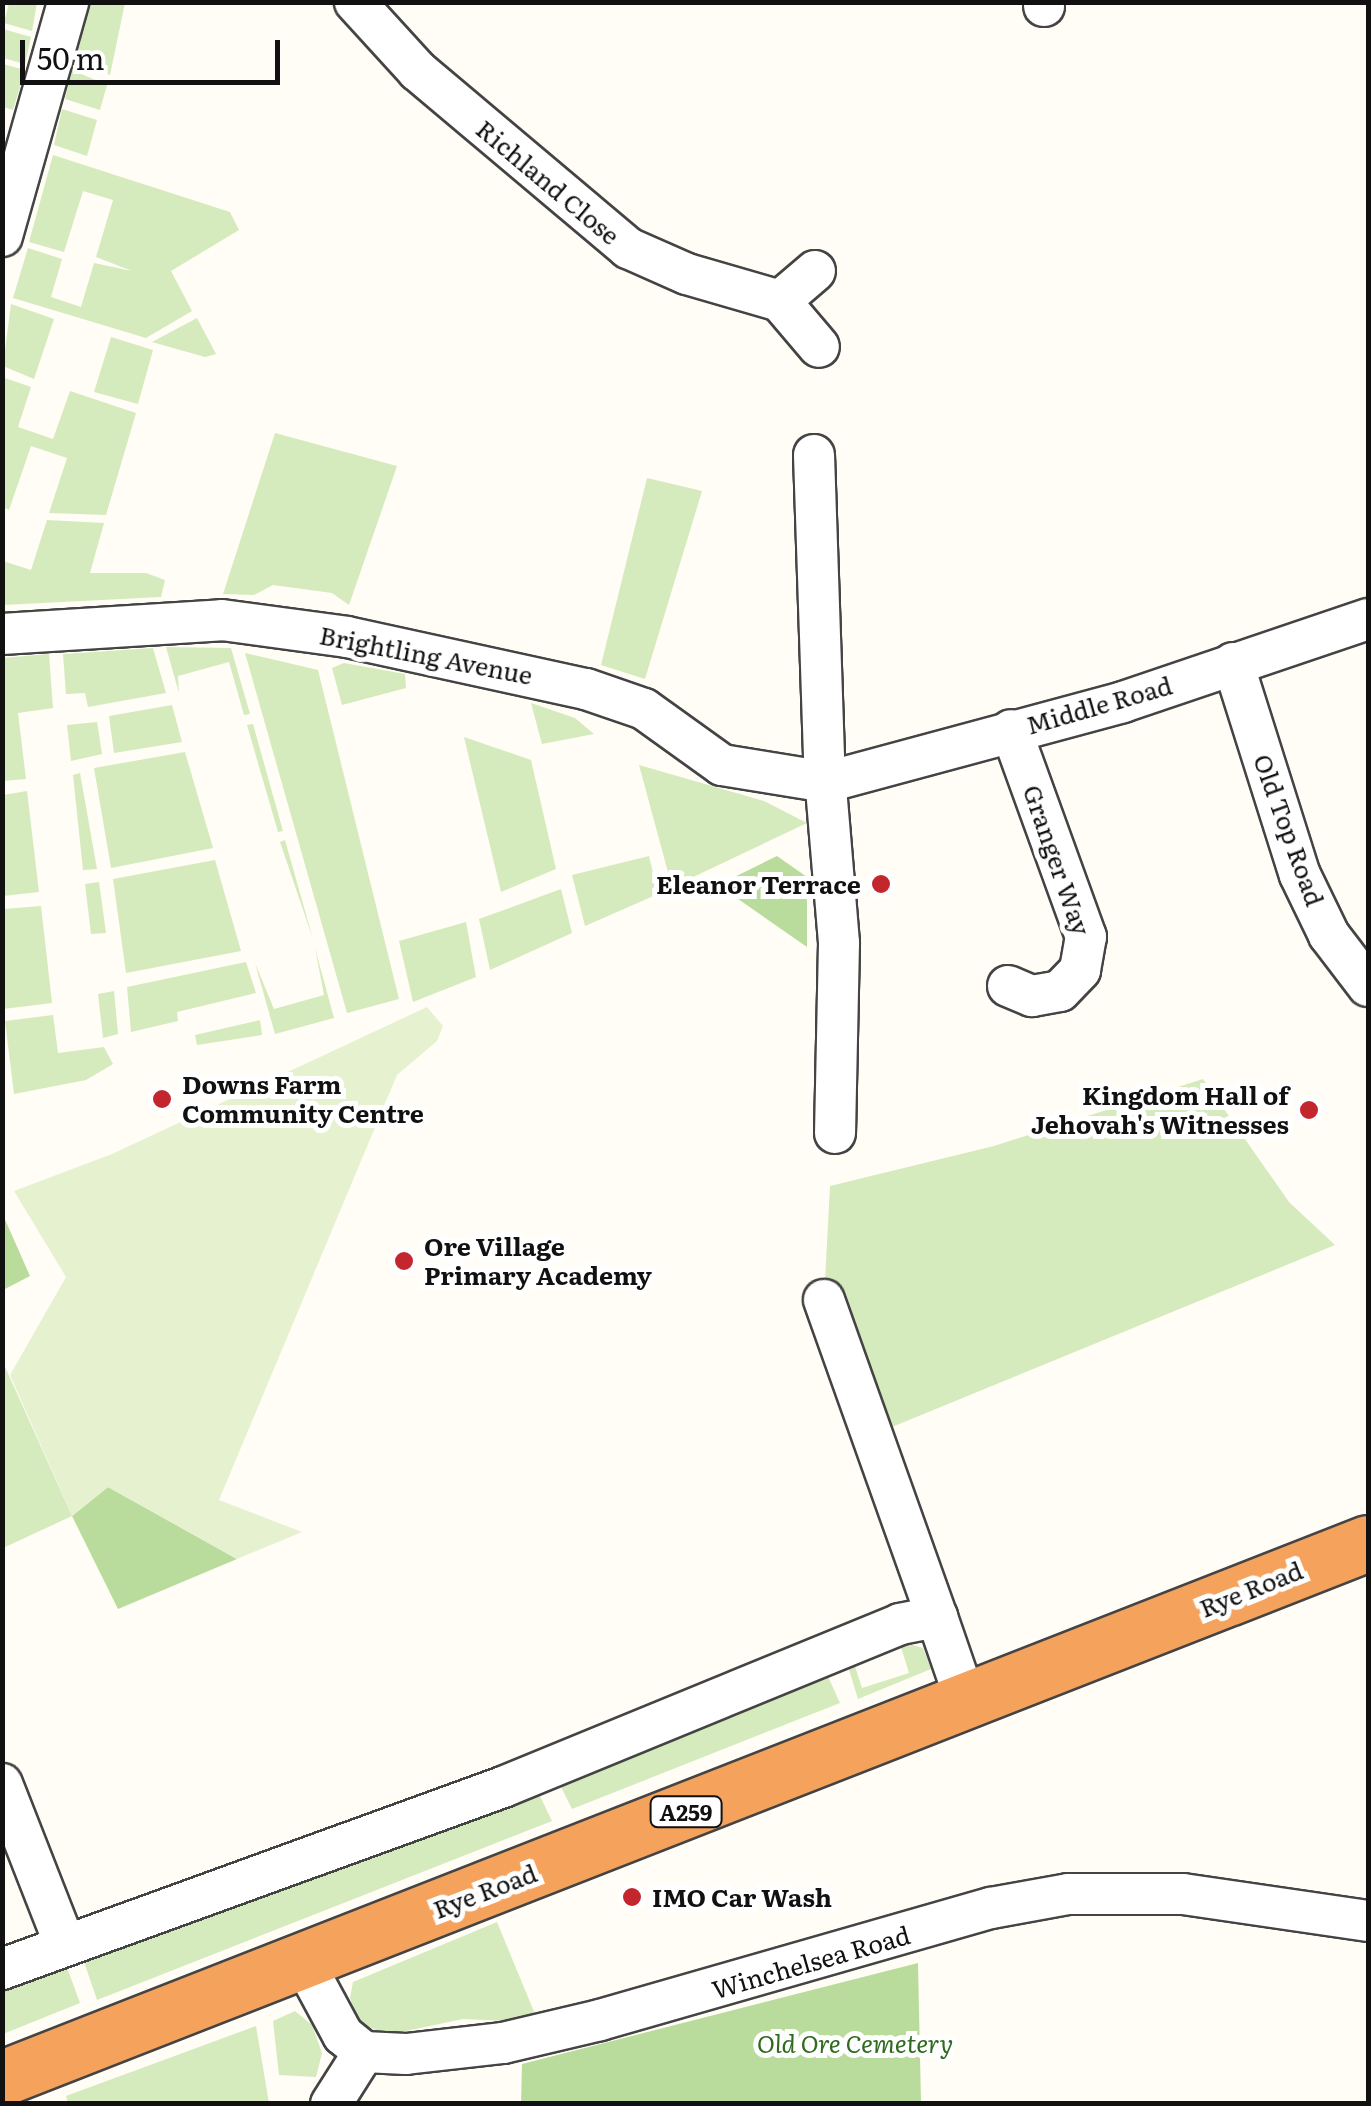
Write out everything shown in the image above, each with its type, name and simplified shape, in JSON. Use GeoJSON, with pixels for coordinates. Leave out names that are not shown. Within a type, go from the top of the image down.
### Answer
{"type":"FeatureCollection","features":[{"type":"Feature","properties":{"kind":"highway","name":"Rye Road"},"geometry":{"type":"LineString","coordinates":[[2,2078],[1368,1542]]}},
{"type":"Feature","properties":{"kind":"street"},"geometry":{"type":"LineString","coordinates":[[2,236],[68,2]]}},
{"type":"Feature","properties":{"kind":"street","name":"Richland Close"},"geometry":{"type":"LineString","coordinates":[[355,2],[418,72],[628,248],[687,274],[780,300]]}},
{"type":"Feature","properties":{"kind":"street"},"geometry":{"type":"LineString","coordinates":[[815,271],[780,300],[818,347]]}},
{"type":"Feature","properties":{"kind":"street"},"geometry":{"type":"LineString","coordinates":[[814,455],[826,782],[839,944],[836,1133]]}},
{"type":"Feature","properties":{"kind":"street","name":"Middle Road"},"geometry":{"type":"LineString","coordinates":[[826,782],[1122,702],[1368,619]]}},
{"type":"Feature","properties":{"kind":"street","name":"Brightling Avenue"},"geometry":{"type":"LineString","coordinates":[[2,634],[222,620],[348,637],[586,689],[644,709],[722,765],[826,782]]}},
{"type":"Feature","properties":{"kind":"street","name":"Old Top Road"},"geometry":{"type":"LineString","coordinates":[[1233,662],[1300,876],[1329,935],[1368,986]]}},
{"type":"Feature","properties":{"kind":"street","name":"Granger Way"},"geometry":{"type":"LineString","coordinates":[[1008,986],[1032,996],[1060,991],[1080,970],[1086,937],[1011,730]]}},
{"type":"Feature","properties":{"kind":"street"},"geometry":{"type":"LineString","coordinates":[[824,1300],[966,1701]]}},
{"type":"Feature","properties":{"kind":"street"},"geometry":{"type":"LineString","coordinates":[[2,1970],[503,1786],[900,1624],[936,1617]]}},
{"type":"Feature","properties":{"kind":"street"},"geometry":{"type":"LineString","coordinates":[[2,1784],[65,1945]]}},
{"type":"Feature","properties":{"kind":"street","name":"Winchelsea Road"},"geometry":{"type":"LineString","coordinates":[[364,2052],[406,2054],[503,2043],[990,1908],[1068,1894],[1222,1898],[1368,1921]]}},
{"type":"Feature","properties":{"kind":"street"},"geometry":{"type":"LineString","coordinates":[[303,1962],[330,2017],[364,2052],[331,2104]]}},
{"type":"Feature","properties":{"kind":"green space"},"geometry":{"type":"Polygon","coordinates":[[[9,3],[37,3],[32,31],[4,23],[9,3]]]}},
{"type":"Feature","properties":{"kind":"green space"},"geometry":{"type":"Polygon","coordinates":[[[82,3],[125,3],[110,75],[74,60],[82,3]]]}},
{"type":"Feature","properties":{"kind":"green space"},"geometry":{"type":"Polygon","coordinates":[[[3,29],[31,37],[25,64],[3,58],[3,29]]]}},
{"type":"Feature","properties":{"kind":"green space"},"geometry":{"type":"Polygon","coordinates":[[[3,64],[25,70],[13,110],[3,107],[3,64]]]}},
{"type":"Feature","properties":{"kind":"green space"},"geometry":{"type":"Polygon","coordinates":[[[72,70],[107,85],[100,110],[65,99],[72,70]]]}},
{"type":"Feature","properties":{"kind":"green space"},"geometry":{"type":"Polygon","coordinates":[[[62,109],[97,120],[87,156],[54,145],[62,109]]]}},
{"type":"Feature","properties":{"kind":"green space"},"geometry":{"type":"Polygon","coordinates":[[[53,155],[230,212],[239,230],[171,271],[192,311],[146,338],[13,298],[28,248],[62,259],[51,297],[81,307],[94,263],[132,271],[96,257],[113,200],[83,191],[64,252],[29,242],[53,155]]]}},
{"type":"Feature","properties":{"kind":"green space"},"geometry":{"type":"Polygon","coordinates":[[[11,304],[54,319],[34,379],[3,366],[11,304]]]}},
{"type":"Feature","properties":{"kind":"green space"},"geometry":{"type":"Polygon","coordinates":[[[197,318],[216,354],[205,357],[152,342],[197,318]]]}},
{"type":"Feature","properties":{"kind":"green space"},"geometry":{"type":"Polygon","coordinates":[[[111,337],[153,350],[138,404],[94,392],[111,337]]]}},
{"type":"Feature","properties":{"kind":"green space"},"geometry":{"type":"Polygon","coordinates":[[[2,377],[31,387],[18,427],[53,439],[70,391],[136,413],[106,515],[49,513],[67,458],[31,446],[9,510],[3,507],[2,377]]]}},
{"type":"Feature","properties":{"kind":"green space"},"geometry":{"type":"Polygon","coordinates":[[[275,433],[397,466],[349,605],[332,593],[273,585],[254,595],[223,594],[275,433]]]}},
{"type":"Feature","properties":{"kind":"green space"},"geometry":{"type":"Polygon","coordinates":[[[647,478],[702,491],[645,679],[601,665],[647,478]]]}},
{"type":"Feature","properties":{"kind":"green space"},"geometry":{"type":"Polygon","coordinates":[[[47,520],[104,523],[90,573],[146,573],[165,580],[161,597],[3,605],[3,561],[31,570],[47,520]]]}},
{"type":"Feature","properties":{"kind":"green space"},"geometry":{"type":"Polygon","coordinates":[[[166,647],[231,648],[250,714],[244,715],[229,662],[178,676],[179,693],[166,647]]]}},
{"type":"Feature","properties":{"kind":"green space"},"geometry":{"type":"Polygon","coordinates":[[[153,648],[166,693],[88,707],[85,693],[66,694],[63,654],[153,648]]]}},
{"type":"Feature","properties":{"kind":"green space"},"geometry":{"type":"Polygon","coordinates":[[[245,653],[318,670],[399,999],[347,1013],[245,653]]]}},
{"type":"Feature","properties":{"kind":"green space"},"geometry":{"type":"Polygon","coordinates":[[[49,654],[53,708],[18,713],[26,779],[3,781],[3,658],[49,654]]]}},
{"type":"Feature","properties":{"kind":"green space"},"geometry":{"type":"Polygon","coordinates":[[[344,663],[405,674],[406,688],[342,705],[332,668],[344,663]]]}},
{"type":"Feature","properties":{"kind":"green space"},"geometry":{"type":"Polygon","coordinates":[[[531,703],[575,718],[594,734],[542,744],[531,703]]]}},
{"type":"Feature","properties":{"kind":"green space"},"geometry":{"type":"Polygon","coordinates":[[[172,705],[182,742],[114,753],[109,716],[172,705]]]}},
{"type":"Feature","properties":{"kind":"green space"},"geometry":{"type":"Polygon","coordinates":[[[97,722],[102,754],[71,761],[67,725],[97,722]]]}},
{"type":"Feature","properties":{"kind":"green space"},"geometry":{"type":"Polygon","coordinates":[[[253,724],[283,831],[278,832],[247,725],[253,724]]]}},
{"type":"Feature","properties":{"kind":"green space"},"geometry":{"type":"Polygon","coordinates":[[[464,737],[531,760],[556,869],[501,892],[464,737]]]}},
{"type":"Feature","properties":{"kind":"green space"},"geometry":{"type":"Polygon","coordinates":[[[185,752],[213,848],[111,868],[94,768],[185,752]]]}},
{"type":"Feature","properties":{"kind":"green space"},"geometry":{"type":"Polygon","coordinates":[[[639,765],[764,801],[807,823],[672,887],[639,765]]]}},
{"type":"Feature","properties":{"kind":"green space"},"geometry":{"type":"Polygon","coordinates":[[[80,773],[97,869],[83,870],[73,775],[80,773]]]}},
{"type":"Feature","properties":{"kind":"green space"},"geometry":{"type":"Polygon","coordinates":[[[27,791],[39,892],[3,896],[3,795],[27,791]]]}},
{"type":"Feature","properties":{"kind":"green space"},"geometry":{"type":"Polygon","coordinates":[[[285,840],[313,939],[280,842],[285,840]]]}},
{"type":"Feature","properties":{"kind":"green space"},"geometry":{"type":"Polygon","coordinates":[[[649,856],[658,894],[585,926],[572,875],[649,856]]]}},
{"type":"Feature","properties":{"kind":"green space"},"geometry":{"type":"Polygon","coordinates":[[[777,856],[807,877],[807,947],[718,885],[777,856]]]}},
{"type":"Feature","properties":{"kind":"green space"},"geometry":{"type":"Polygon","coordinates":[[[215,860],[241,951],[126,973],[113,879],[215,860]]]}},
{"type":"Feature","properties":{"kind":"green space"},"geometry":{"type":"Polygon","coordinates":[[[99,882],[106,933],[91,934],[85,884],[99,882]]]}},
{"type":"Feature","properties":{"kind":"green space"},"geometry":{"type":"Polygon","coordinates":[[[561,889],[572,933],[490,970],[479,919],[561,889]]]}},
{"type":"Feature","properties":{"kind":"green space"},"geometry":{"type":"Polygon","coordinates":[[[41,906],[52,1003],[3,1009],[3,909],[41,906]]]}},
{"type":"Feature","properties":{"kind":"green space"},"geometry":{"type":"Polygon","coordinates":[[[466,922],[476,977],[413,1002],[399,941],[466,922]]]}},
{"type":"Feature","properties":{"kind":"green space"},"geometry":{"type":"Polygon","coordinates":[[[315,948],[334,1018],[275,1034],[255,963],[274,1009],[324,995],[315,948]]]}},
{"type":"Feature","properties":{"kind":"green space"},"geometry":{"type":"Polygon","coordinates":[[[246,962],[256,993],[177,1012],[178,1021],[131,1032],[127,987],[246,962]]]}},
{"type":"Feature","properties":{"kind":"green space"},"geometry":{"type":"Polygon","coordinates":[[[114,991],[118,1034],[103,1038],[98,994],[114,991]]]}},
{"type":"Feature","properties":{"kind":"green space"},"geometry":{"type":"Polygon","coordinates":[[[427,1007],[443,1026],[437,1041],[397,1075],[219,1500],[302,1532],[237,1559],[108,1487],[72,1516],[10,1375],[66,1277],[14,1191],[112,1154],[427,1007]]]}},
{"type":"Feature","properties":{"kind":"green space"},"geometry":{"type":"Polygon","coordinates":[[[53,1015],[58,1053],[104,1047],[113,1064],[86,1080],[14,1094],[5,1021],[53,1015]]]}},
{"type":"Feature","properties":{"kind":"green space"},"geometry":{"type":"Polygon","coordinates":[[[260,1020],[262,1035],[197,1045],[195,1035],[260,1020]]]}},
{"type":"Feature","properties":{"kind":"green space"},"geometry":{"type":"Polygon","coordinates":[[[1203,1079],[1289,1202],[1335,1245],[870,1436],[824,1300],[830,1186],[994,1146],[1203,1079]]]}},
{"type":"Feature","properties":{"kind":"green space"},"geometry":{"type":"Polygon","coordinates":[[[3,1215],[30,1276],[2,1290],[3,1215]]]}},
{"type":"Feature","properties":{"kind":"green space"},"geometry":{"type":"Polygon","coordinates":[[[2,1360],[72,1516],[3,1548],[2,1548],[2,1360]]]}},
{"type":"Feature","properties":{"kind":"green space"},"geometry":{"type":"Polygon","coordinates":[[[108,1487],[237,1559],[118,1609],[72,1516],[108,1487]]]}},
{"type":"Feature","properties":{"kind":"green space"},"geometry":{"type":"Polygon","coordinates":[[[899,1641],[923,1648],[931,1669],[858,1699],[846,1660],[889,1644],[891,1652],[854,1663],[862,1688],[909,1673],[899,1641]]]}},
{"type":"Feature","properties":{"kind":"green space"},"geometry":{"type":"Polygon","coordinates":[[[825,1670],[840,1703],[572,1809],[556,1777],[825,1670]]]}},
{"type":"Feature","properties":{"kind":"green space"},"geometry":{"type":"Polygon","coordinates":[[[536,1788],[552,1821],[97,2000],[82,1956],[536,1788]]]}},
{"type":"Feature","properties":{"kind":"green space"},"geometry":{"type":"Polygon","coordinates":[[[497,1922],[535,2014],[508,2021],[463,2019],[387,2035],[360,2023],[350,1998],[353,1982],[497,1922]]]}},
{"type":"Feature","properties":{"kind":"green space"},"geometry":{"type":"Polygon","coordinates":[[[65,1962],[80,2003],[3,2034],[3,1987],[65,1962]]]}},
{"type":"Feature","properties":{"kind":"green space","name":"Old Ore Cemetery"},"geometry":{"type":"Polygon","coordinates":[[[918,1963],[921,2103],[521,2103],[522,2064],[918,1963]]]}},
{"type":"Feature","properties":{"kind":"green space"},"geometry":{"type":"Polygon","coordinates":[[[295,2011],[312,2025],[322,2053],[316,2077],[279,2075],[273,2021],[295,2011]]]}},
{"type":"Feature","properties":{"kind":"green space"},"geometry":{"type":"Polygon","coordinates":[[[256,2026],[269,2103],[68,2103],[66,2096],[256,2026]]]}},
{"type":"Feature","properties":{"kind":"place","name":"Eleanor Terrace"},"geometry":{"type":"Point","coordinates":[881,884]}},
{"type":"Feature","properties":{"kind":"place","name":"Downs Farm Community Centre"},"geometry":{"type":"Point","coordinates":[162,1099]}},
{"type":"Feature","properties":{"kind":"place","name":"Kingdom Hall of Jehovah's Witnesses"},"geometry":{"type":"Point","coordinates":[1309,1110]}},
{"type":"Feature","properties":{"kind":"place","name":"Ore Village Primary Academy"},"geometry":{"type":"Point","coordinates":[404,1261]}},
{"type":"Feature","properties":{"kind":"place","name":"IMO Car Wash"},"geometry":{"type":"Point","coordinates":[632,1897]}}]}
